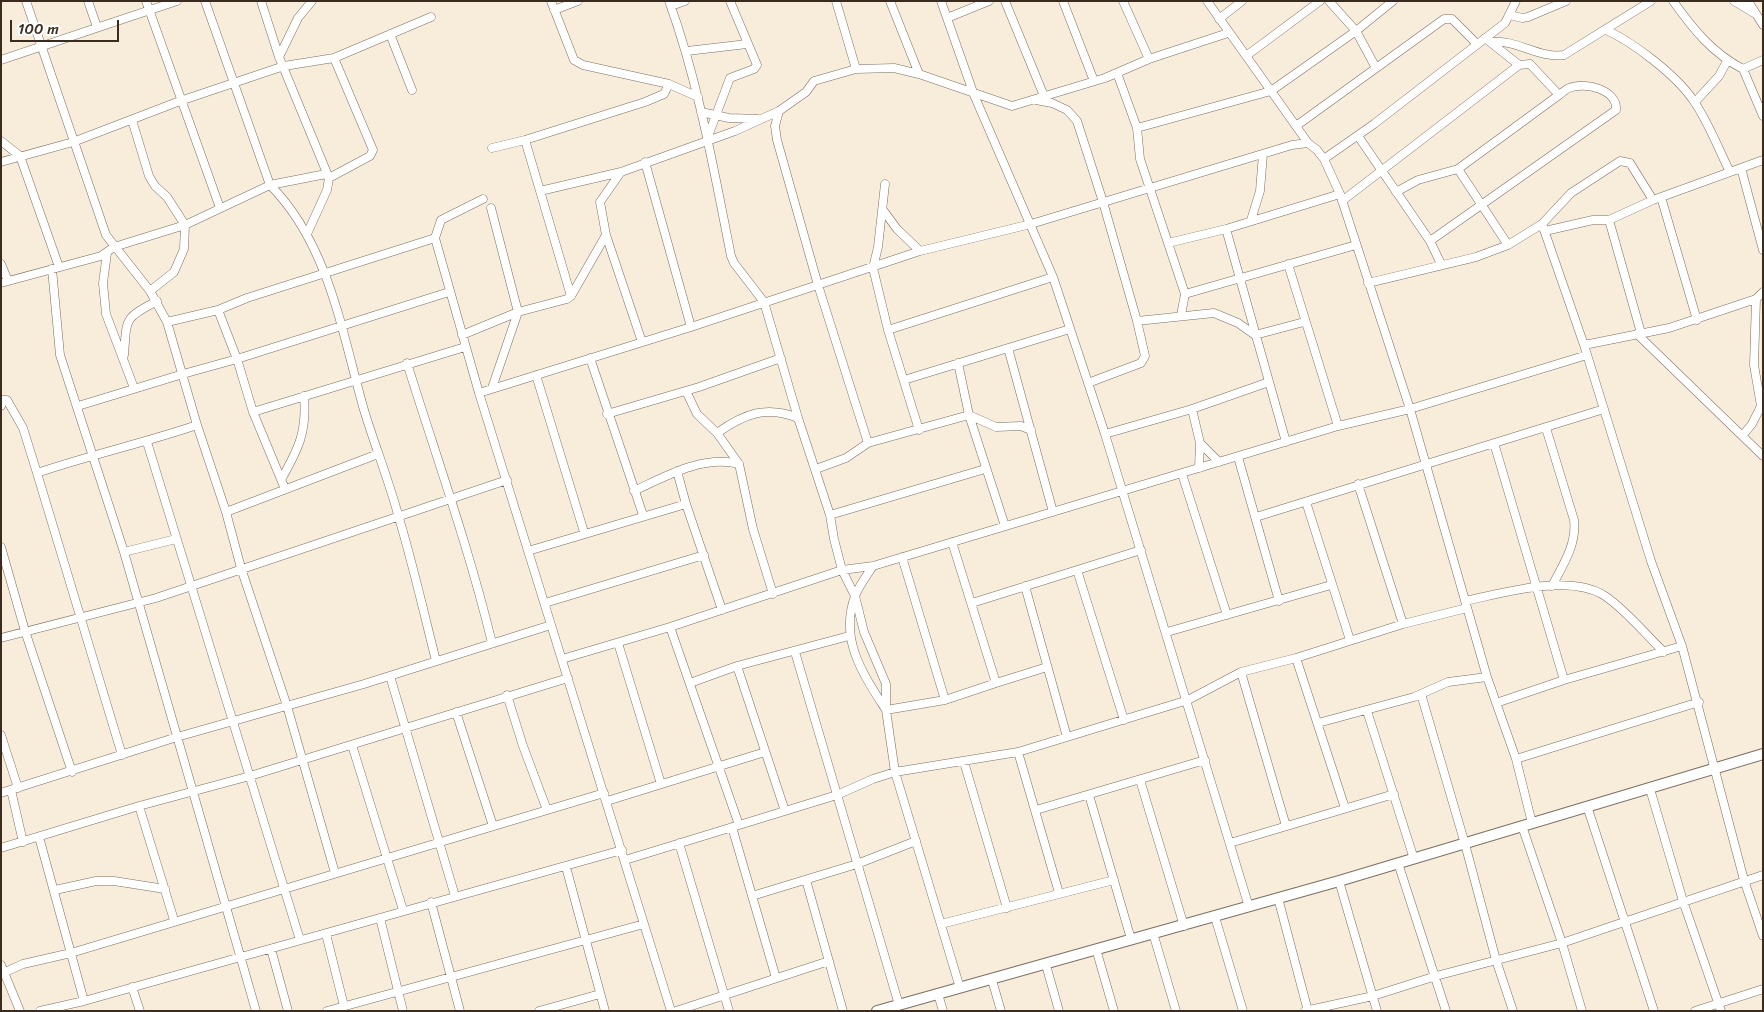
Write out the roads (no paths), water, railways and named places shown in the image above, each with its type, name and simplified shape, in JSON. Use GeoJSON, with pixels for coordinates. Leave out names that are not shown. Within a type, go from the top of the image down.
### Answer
{"type":"FeatureCollection","features":[{"type":"Feature","properties":{"kind":"street"},"geometry":{"type":"LineString","coordinates":[[26,1],[106,235],[157,301],[166,322],[226,512],[241,568],[288,706],[335,874]]}},
{"type":"Feature","properties":{"kind":"street"},"geometry":{"type":"LineString","coordinates":[[88,1],[97,27]]}},
{"type":"Feature","properties":{"kind":"street"},"geometry":{"type":"LineString","coordinates":[[146,1],[180,101],[220,208]]}},
{"type":"Feature","properties":{"kind":"street"},"geometry":{"type":"LineString","coordinates":[[1,60],[177,1]]}},
{"type":"Feature","properties":{"kind":"street"},"geometry":{"type":"LineString","coordinates":[[205,1],[270,186],[282,197],[307,234],[325,273],[355,379],[399,516],[436,660]]}},
{"type":"Feature","properties":{"kind":"street"},"geometry":{"type":"LineString","coordinates":[[261,1],[279,57],[327,176],[327,190],[307,234]]}},
{"type":"Feature","properties":{"kind":"street"},"geometry":{"type":"LineString","coordinates":[[279,57],[298,18],[312,1]]}},
{"type":"Feature","properties":{"kind":"street"},"geometry":{"type":"LineString","coordinates":[[551,1],[574,60],[583,65],[670,84],[698,97]]}},
{"type":"Feature","properties":{"kind":"street"},"geometry":{"type":"LineString","coordinates":[[554,10],[578,1]]}},
{"type":"Feature","properties":{"kind":"street"},"geometry":{"type":"LineString","coordinates":[[685,1],[670,3],[687,51],[731,256],[734,263],[764,302],[798,418],[830,515],[842,570],[855,596],[864,632],[886,684],[886,710],[895,772],[960,988]]}},
{"type":"Feature","properties":{"kind":"street"},"geometry":{"type":"LineString","coordinates":[[836,1],[856,68]]}},
{"type":"Feature","properties":{"kind":"street"},"geometry":{"type":"LineString","coordinates":[[890,1],[919,74]]}},
{"type":"Feature","properties":{"kind":"street"},"geometry":{"type":"LineString","coordinates":[[941,1],[974,94],[1053,277],[1105,434],[1121,493],[1167,632],[1249,907]]}},
{"type":"Feature","properties":{"kind":"street"},"geometry":{"type":"LineString","coordinates":[[946,18],[989,1]]}},
{"type":"Feature","properties":{"kind":"street"},"geometry":{"type":"LineString","coordinates":[[1005,1],[1044,96]]}},
{"type":"Feature","properties":{"kind":"street"},"geometry":{"type":"LineString","coordinates":[[1063,1],[1094,81]]}},
{"type":"Feature","properties":{"kind":"street"},"geometry":{"type":"LineString","coordinates":[[1123,1],[1148,59]]}},
{"type":"Feature","properties":{"kind":"street"},"geometry":{"type":"LineString","coordinates":[[1207,1],[1308,143],[1317,150],[1324,160],[1341,197],[1410,409],[1487,678],[1516,759],[1527,825],[1582,1011]]}},
{"type":"Feature","properties":{"kind":"street"},"geometry":{"type":"LineString","coordinates":[[1219,19],[1242,1]]}},
{"type":"Feature","properties":{"kind":"street"},"geometry":{"type":"LineString","coordinates":[[1246,56],[1320,1]]}},
{"type":"Feature","properties":{"kind":"street"},"geometry":{"type":"LineString","coordinates":[[1329,1],[1356,31],[1376,68]]}},
{"type":"Feature","properties":{"kind":"street"},"geometry":{"type":"LineString","coordinates":[[1137,128],[1271,91],[1356,31],[1392,1]]}},
{"type":"Feature","properties":{"kind":"street"},"geometry":{"type":"LineString","coordinates":[[1488,40],[1505,23],[1516,1]]}},
{"type":"Feature","properties":{"kind":"street"},"geometry":{"type":"LineString","coordinates":[[1510,15],[1522,18],[1566,1]]}},
{"type":"Feature","properties":{"kind":"street"},"geometry":{"type":"LineString","coordinates":[[1324,160],[1358,136],[1476,44],[1488,40],[1513,42],[1556,56],[1564,55],[1651,1]]}},
{"type":"Feature","properties":{"kind":"street"},"geometry":{"type":"LineString","coordinates":[[1673,1],[1700,38],[1727,61],[1743,69],[1763,116]]}},
{"type":"Feature","properties":{"kind":"street"},"geometry":{"type":"LineString","coordinates":[[1734,1],[1756,14]]}},
{"type":"Feature","properties":{"kind":"street"},"geometry":{"type":"LineString","coordinates":[[707,139],[726,94],[727,81],[730,78],[754,69],[757,65],[747,44],[733,2]]}},
{"type":"Feature","properties":{"kind":"street"},"geometry":{"type":"LineString","coordinates":[[1750,2],[1763,25]]}},
{"type":"Feature","properties":{"kind":"street"},"geometry":{"type":"LineString","coordinates":[[1,162],[73,142],[180,101],[284,66],[334,58],[431,17]]}},
{"type":"Feature","properties":{"kind":"street"},"geometry":{"type":"LineString","coordinates":[[1296,126],[1448,18],[1452,19],[1476,44]]}},
{"type":"Feature","properties":{"kind":"street"},"geometry":{"type":"LineString","coordinates":[[1606,30],[1617,34],[1688,92],[1695,102],[1730,172]]}},
{"type":"Feature","properties":{"kind":"street"},"geometry":{"type":"LineString","coordinates":[[540,191],[621,172],[760,119],[779,111],[806,92],[814,81],[856,68],[894,68],[919,74],[1012,106],[1094,81],[1148,59],[1228,33]]}},
{"type":"Feature","properties":{"kind":"street"},"geometry":{"type":"LineString","coordinates":[[390,34],[412,90]]}},
{"type":"Feature","properties":{"kind":"street"},"geometry":{"type":"LineString","coordinates":[[1488,40],[1518,65]]}},
{"type":"Feature","properties":{"kind":"street"},"geometry":{"type":"LineString","coordinates":[[687,51],[747,44]]}},
{"type":"Feature","properties":{"kind":"street"},"geometry":{"type":"LineString","coordinates":[[1,264],[4,282],[108,253],[114,247],[185,225],[270,186],[327,176],[370,156],[373,150],[334,58]]}},
{"type":"Feature","properties":{"kind":"street"},"geometry":{"type":"LineString","coordinates":[[1743,69],[1763,60]]}},
{"type":"Feature","properties":{"kind":"street"},"geometry":{"type":"LineString","coordinates":[[1695,102],[1719,76],[1727,61]]}},
{"type":"Feature","properties":{"kind":"street"},"geometry":{"type":"LineString","coordinates":[[1168,243],[1341,197],[1381,172],[1518,65],[1530,64],[1559,95]]}},
{"type":"Feature","properties":{"kind":"street"},"geometry":{"type":"LineString","coordinates":[[1117,73],[1137,128],[1139,152],[1185,294],[1181,316]]}},
{"type":"Feature","properties":{"kind":"street"},"geometry":{"type":"LineString","coordinates":[[492,148],[525,140],[658,97],[664,94],[670,84]]}},
{"type":"Feature","properties":{"kind":"street"},"geometry":{"type":"LineString","coordinates":[[1396,192],[1418,180],[1458,169],[1570,87],[1595,87],[1604,90],[1611,97],[1616,110],[1430,241]]}},
{"type":"Feature","properties":{"kind":"street"},"geometry":{"type":"LineString","coordinates":[[1036,100],[1052,103],[1074,115],[1103,202],[1137,321],[1144,360],[1088,383]]}},
{"type":"Feature","properties":{"kind":"street"},"geometry":{"type":"LineString","coordinates":[[779,111],[775,133],[818,285],[868,443]]}},
{"type":"Feature","properties":{"kind":"street"},"geometry":{"type":"LineString","coordinates":[[700,112],[716,116],[760,119]]}},
{"type":"Feature","properties":{"kind":"street"},"geometry":{"type":"LineString","coordinates":[[132,120],[149,176],[155,186],[167,197],[185,225],[184,249],[174,272],[150,291]]}},
{"type":"Feature","properties":{"kind":"street"},"geometry":{"type":"LineString","coordinates":[[1358,136],[1430,241],[1442,264]]}},
{"type":"Feature","properties":{"kind":"street"},"geometry":{"type":"LineString","coordinates":[[525,140],[571,296]]}},
{"type":"Feature","properties":{"kind":"street"},"geometry":{"type":"LineString","coordinates":[[1,141],[20,156],[55,268],[57,342],[124,552],[137,603],[194,791],[256,1011]]}},
{"type":"Feature","properties":{"kind":"street"},"geometry":{"type":"LineString","coordinates":[[479,393],[691,327],[920,251],[1030,224],[1149,186],[1292,145],[1308,143]]}},
{"type":"Feature","properties":{"kind":"street"},"geometry":{"type":"LineString","coordinates":[[1251,220],[1260,191],[1263,154]]}},
{"type":"Feature","properties":{"kind":"street"},"geometry":{"type":"LineString","coordinates":[[1368,283],[1476,256],[1508,245],[1544,227],[1593,220],[1609,220],[1657,199],[1763,160]]}},
{"type":"Feature","properties":{"kind":"street"},"geometry":{"type":"LineString","coordinates":[[1544,227],[1571,193],[1620,161],[1630,164],[1657,199],[1697,320]]}},
{"type":"Feature","properties":{"kind":"street"},"geometry":{"type":"LineString","coordinates":[[646,162],[691,327]]}},
{"type":"Feature","properties":{"kind":"street"},"geometry":{"type":"LineString","coordinates":[[1741,168],[1763,250]]}},
{"type":"Feature","properties":{"kind":"street"},"geometry":{"type":"LineString","coordinates":[[1458,169],[1508,245]]}},
{"type":"Feature","properties":{"kind":"street"},"geometry":{"type":"LineString","coordinates":[[621,172],[600,202],[606,235],[642,342]]}},
{"type":"Feature","properties":{"kind":"street"},"geometry":{"type":"LineString","coordinates":[[885,184],[883,210],[873,268],[888,330],[919,430]]}},
{"type":"Feature","properties":{"kind":"street"},"geometry":{"type":"LineString","coordinates":[[483,199],[439,221],[435,238],[465,347],[606,797],[670,1011]]}},
{"type":"Feature","properties":{"kind":"street"},"geometry":{"type":"LineString","coordinates":[[491,208],[518,312],[492,388]]}},
{"type":"Feature","properties":{"kind":"street"},"geometry":{"type":"LineString","coordinates":[[883,210],[897,229],[920,251]]}},
{"type":"Feature","properties":{"kind":"street"},"geometry":{"type":"LineString","coordinates":[[1609,220],[1639,334],[1763,456]]}},
{"type":"Feature","properties":{"kind":"street"},"geometry":{"type":"LineString","coordinates":[[1544,227],[1584,345],[1652,561],[1682,646],[1699,702],[1714,768],[1744,880],[1763,936]]}},
{"type":"Feature","properties":{"kind":"street"},"geometry":{"type":"LineString","coordinates":[[1226,229],[1286,442]]}},
{"type":"Feature","properties":{"kind":"street"},"geometry":{"type":"LineString","coordinates":[[462,334],[518,312],[557,302],[571,296],[606,235]]}},
{"type":"Feature","properties":{"kind":"street"},"geometry":{"type":"LineString","coordinates":[[166,322],[218,310],[247,298],[435,238]]}},
{"type":"Feature","properties":{"kind":"street"},"geometry":{"type":"LineString","coordinates":[[1185,294],[1356,245]]}},
{"type":"Feature","properties":{"kind":"street"},"geometry":{"type":"LineString","coordinates":[[108,253],[103,284],[106,314],[134,388]]}},
{"type":"Feature","properties":{"kind":"street"},"geometry":{"type":"LineString","coordinates":[[1288,264],[1304,322],[1338,426]]}},
{"type":"Feature","properties":{"kind":"street"},"geometry":{"type":"LineString","coordinates":[[888,330],[1053,277]]}},
{"type":"Feature","properties":{"kind":"street"},"geometry":{"type":"LineString","coordinates":[[78,406],[182,374],[237,360],[340,325],[449,292]]}},
{"type":"Feature","properties":{"kind":"street"},"geometry":{"type":"LineString","coordinates":[[1584,345],[1669,328],[1697,320],[1756,299],[1763,292]]}},
{"type":"Feature","properties":{"kind":"street"},"geometry":{"type":"LineString","coordinates":[[1743,435],[1752,424],[1761,406],[1754,364],[1756,299]]}},
{"type":"Feature","properties":{"kind":"street"},"geometry":{"type":"LineString","coordinates":[[123,359],[126,322],[129,317],[157,301]]}},
{"type":"Feature","properties":{"kind":"street"},"geometry":{"type":"LineString","coordinates":[[218,310],[237,360],[253,412],[285,489]]}},
{"type":"Feature","properties":{"kind":"street"},"geometry":{"type":"LineString","coordinates":[[1137,321],[1214,313],[1233,320],[1255,335],[1304,322]]}},
{"type":"Feature","properties":{"kind":"street"},"geometry":{"type":"LineString","coordinates":[[904,380],[1070,329]]}},
{"type":"Feature","properties":{"kind":"street"},"geometry":{"type":"LineString","coordinates":[[253,412],[407,363],[465,347]]}},
{"type":"Feature","properties":{"kind":"street"},"geometry":{"type":"LineString","coordinates":[[1008,348],[1053,512]]}},
{"type":"Feature","properties":{"kind":"street"},"geometry":{"type":"LineString","coordinates":[[562,659],[670,627],[842,570],[873,566],[1121,493],[1338,426],[1410,409],[1587,355]]}},
{"type":"Feature","properties":{"kind":"street"},"geometry":{"type":"LineString","coordinates":[[590,358],[607,414],[643,515]]}},
{"type":"Feature","properties":{"kind":"street"},"geometry":{"type":"LineString","coordinates":[[607,414],[686,391],[781,358]]}},
{"type":"Feature","properties":{"kind":"street"},"geometry":{"type":"LineString","coordinates":[[407,363],[449,499],[474,571],[492,643]]}},
{"type":"Feature","properties":{"kind":"street"},"geometry":{"type":"LineString","coordinates":[[958,363],[969,415],[1005,526]]}},
{"type":"Feature","properties":{"kind":"street"},"geometry":{"type":"LineString","coordinates":[[536,375],[584,532]]}},
{"type":"Feature","properties":{"kind":"street"},"geometry":{"type":"LineString","coordinates":[[1105,434],[1192,409],[1269,382]]}},
{"type":"Feature","properties":{"kind":"street"},"geometry":{"type":"LineString","coordinates":[[686,391],[697,414],[718,433],[739,464],[750,521],[773,594]]}},
{"type":"Feature","properties":{"kind":"street"},"geometry":{"type":"LineString","coordinates":[[282,478],[297,451],[303,434],[306,414],[304,396]]}},
{"type":"Feature","properties":{"kind":"street"},"geometry":{"type":"LineString","coordinates":[[1,406],[3,400],[6,400],[23,428],[82,616],[122,755]]}},
{"type":"Feature","properties":{"kind":"street"},"geometry":{"type":"LineString","coordinates":[[1192,409],[1200,443],[1199,468]]}},
{"type":"Feature","properties":{"kind":"street"},"geometry":{"type":"LineString","coordinates":[[1256,517],[1424,463],[1546,428],[1604,409]]}},
{"type":"Feature","properties":{"kind":"street"},"geometry":{"type":"LineString","coordinates":[[718,433],[733,422],[754,414],[782,412],[798,418]]}},
{"type":"Feature","properties":{"kind":"street"},"geometry":{"type":"LineString","coordinates":[[816,468],[846,458],[868,443],[969,415],[996,427],[1021,426],[1031,430]]}},
{"type":"Feature","properties":{"kind":"street"},"geometry":{"type":"LineString","coordinates":[[37,474],[92,455],[146,442],[197,425]]}},
{"type":"Feature","properties":{"kind":"street"},"geometry":{"type":"LineString","coordinates":[[1546,428],[1576,532],[1571,548],[1552,586]]}},
{"type":"Feature","properties":{"kind":"street"},"geometry":{"type":"LineString","coordinates":[[146,442],[300,940]]}},
{"type":"Feature","properties":{"kind":"street"},"geometry":{"type":"LineString","coordinates":[[1494,442],[1564,680]]}},
{"type":"Feature","properties":{"kind":"street"},"geometry":{"type":"LineString","coordinates":[[1200,443],[1219,462]]}},
{"type":"Feature","properties":{"kind":"street"},"geometry":{"type":"LineString","coordinates":[[226,512],[378,454]]}},
{"type":"Feature","properties":{"kind":"street"},"geometry":{"type":"LineString","coordinates":[[1238,457],[1279,601]]}},
{"type":"Feature","properties":{"kind":"street"},"geometry":{"type":"LineString","coordinates":[[634,491],[677,471],[718,461],[739,464]]}},
{"type":"Feature","properties":{"kind":"street"},"geometry":{"type":"LineString","coordinates":[[830,515],[985,469]]}},
{"type":"Feature","properties":{"kind":"street"},"geometry":{"type":"LineString","coordinates":[[677,471],[686,504],[722,610]]}},
{"type":"Feature","properties":{"kind":"street"},"geometry":{"type":"LineString","coordinates":[[1182,474],[1227,615]]}},
{"type":"Feature","properties":{"kind":"street"},"geometry":{"type":"LineString","coordinates":[[1,638],[137,603],[190,587],[241,568],[507,480]]}},
{"type":"Feature","properties":{"kind":"street"},"geometry":{"type":"LineString","coordinates":[[1358,484],[1403,624]]}},
{"type":"Feature","properties":{"kind":"street"},"geometry":{"type":"LineString","coordinates":[[1306,502],[1350,640]]}},
{"type":"Feature","properties":{"kind":"street"},"geometry":{"type":"LineString","coordinates":[[528,551],[584,532],[686,504]]}},
{"type":"Feature","properties":{"kind":"street"},"geometry":{"type":"LineString","coordinates":[[124,552],[176,539]]}},
{"type":"Feature","properties":{"kind":"street"},"geometry":{"type":"LineString","coordinates":[[952,542],[996,683]]}},
{"type":"Feature","properties":{"kind":"street"},"geometry":{"type":"LineString","coordinates":[[1,547],[4,572],[72,772]]}},
{"type":"Feature","properties":{"kind":"street"},"geometry":{"type":"LineString","coordinates":[[972,603],[1141,550]]}},
{"type":"Feature","properties":{"kind":"street"},"geometry":{"type":"LineString","coordinates":[[545,603],[704,555]]}},
{"type":"Feature","properties":{"kind":"street"},"geometry":{"type":"LineString","coordinates":[[902,557],[945,700]]}},
{"type":"Feature","properties":{"kind":"street"},"geometry":{"type":"LineString","coordinates":[[873,566],[855,596],[849,636],[861,670],[886,710]]}},
{"type":"Feature","properties":{"kind":"street"},"geometry":{"type":"LineString","coordinates":[[1077,570],[1124,720]]}},
{"type":"Feature","properties":{"kind":"street"},"geometry":{"type":"LineString","coordinates":[[1167,632],[1331,585]]}},
{"type":"Feature","properties":{"kind":"street"},"geometry":{"type":"LineString","coordinates":[[1025,586],[1067,737]]}},
{"type":"Feature","properties":{"kind":"street"},"geometry":{"type":"LineString","coordinates":[[625,860],[837,795],[873,779],[895,772],[1018,752],[1188,700],[1241,672],[1296,658],[1466,605],[1535,586],[1587,589],[1603,595],[1617,605],[1664,652]]}},
{"type":"Feature","properties":{"kind":"street"},"geometry":{"type":"LineString","coordinates":[[1,793],[72,772],[177,737],[390,676],[551,625]]}},
{"type":"Feature","properties":{"kind":"street"},"geometry":{"type":"LineString","coordinates":[[670,627],[719,766],[752,896],[776,978]]}},
{"type":"Feature","properties":{"kind":"street"},"geometry":{"type":"LineString","coordinates":[[690,682],[737,666],[849,636]]}},
{"type":"Feature","properties":{"kind":"street"},"geometry":{"type":"LineString","coordinates":[[618,643],[660,784]]}},
{"type":"Feature","properties":{"kind":"street"},"geometry":{"type":"LineString","coordinates":[[1496,703],[1564,680],[1682,646]]}},
{"type":"Feature","properties":{"kind":"street"},"geometry":{"type":"LineString","coordinates":[[795,652],[899,1006]]}},
{"type":"Feature","properties":{"kind":"street"},"geometry":{"type":"LineString","coordinates":[[1296,658],[1345,808]]}},
{"type":"Feature","properties":{"kind":"street"},"geometry":{"type":"LineString","coordinates":[[737,666],[785,811]]}},
{"type":"Feature","properties":{"kind":"street"},"geometry":{"type":"LineString","coordinates":[[886,710],[945,700],[1047,668]]}},
{"type":"Feature","properties":{"kind":"street"},"geometry":{"type":"LineString","coordinates":[[1241,672],[1286,826]]}},
{"type":"Feature","properties":{"kind":"street"},"geometry":{"type":"LineString","coordinates":[[390,676],[455,896]]}},
{"type":"Feature","properties":{"kind":"street"},"geometry":{"type":"LineString","coordinates":[[1,848],[139,806],[250,776],[302,758],[352,745],[507,695],[568,678]]}},
{"type":"Feature","properties":{"kind":"street"},"geometry":{"type":"LineString","coordinates":[[1318,723],[1421,694],[1448,682],[1487,678]]}},
{"type":"Feature","properties":{"kind":"street"},"geometry":{"type":"LineString","coordinates":[[1421,694],[1466,844],[1496,960],[1513,1011]]}},
{"type":"Feature","properties":{"kind":"street"},"geometry":{"type":"LineString","coordinates":[[507,695],[523,746],[547,810]]}},
{"type":"Feature","properties":{"kind":"street"},"geometry":{"type":"LineString","coordinates":[[1516,759],[1699,702]]}},
{"type":"Feature","properties":{"kind":"street"},"geometry":{"type":"LineString","coordinates":[[1367,710],[1414,859]]}},
{"type":"Feature","properties":{"kind":"street"},"geometry":{"type":"LineString","coordinates":[[456,712],[493,826]]}},
{"type":"Feature","properties":{"kind":"street"},"geometry":{"type":"LineString","coordinates":[[1,735],[14,789],[23,842]]}},
{"type":"Feature","properties":{"kind":"street"},"geometry":{"type":"LineString","coordinates":[[352,745],[403,910]]}},
{"type":"Feature","properties":{"kind":"street"},"geometry":{"type":"LineString","coordinates":[[3,974],[23,964],[71,953],[174,920],[284,890],[547,810],[660,784],[765,752]]}},
{"type":"Feature","properties":{"kind":"street"},"geometry":{"type":"LineString","coordinates":[[1018,752],[1059,893]]}},
{"type":"Feature","properties":{"kind":"street"},"geometry":{"type":"LineString","coordinates":[[879,1010],[1046,965],[1131,939],[1184,926],[1466,844],[1763,754]]}},
{"type":"Feature","properties":{"kind":"street"},"geometry":{"type":"LineString","coordinates":[[1036,810],[1206,760]]}},
{"type":"Feature","properties":{"kind":"street"},"geometry":{"type":"LineString","coordinates":[[964,762],[1007,908]]}},
{"type":"Feature","properties":{"kind":"street"},"geometry":{"type":"LineString","coordinates":[[1140,780],[1184,926]]}},
{"type":"Feature","properties":{"kind":"street"},"geometry":{"type":"LineString","coordinates":[[1650,789],[1683,901],[1720,1007]]}},
{"type":"Feature","properties":{"kind":"street"},"geometry":{"type":"LineString","coordinates":[[1230,843],[1394,794]]}},
{"type":"Feature","properties":{"kind":"street"},"geometry":{"type":"LineString","coordinates":[[1089,795],[1131,939]]}},
{"type":"Feature","properties":{"kind":"street"},"geometry":{"type":"LineString","coordinates":[[139,806],[174,920]]}},
{"type":"Feature","properties":{"kind":"street"},"geometry":{"type":"LineString","coordinates":[[1587,806],[1654,1011]]}},
{"type":"Feature","properties":{"kind":"street"},"geometry":{"type":"LineString","coordinates":[[39,837],[84,1002]]}},
{"type":"Feature","properties":{"kind":"street"},"geometry":{"type":"LineString","coordinates":[[752,896],[857,864],[916,841]]}},
{"type":"Feature","properties":{"kind":"street"},"geometry":{"type":"LineString","coordinates":[[679,844],[730,1011]]}},
{"type":"Feature","properties":{"kind":"street"},"geometry":{"type":"LineString","coordinates":[[40,1011],[84,1002],[326,934],[431,902],[566,867],[622,850]]}},
{"type":"Feature","properties":{"kind":"street"},"geometry":{"type":"LineString","coordinates":[[1398,863],[1446,1011]]}},
{"type":"Feature","properties":{"kind":"street"},"geometry":{"type":"LineString","coordinates":[[566,867],[605,1011]]}},
{"type":"Feature","properties":{"kind":"street"},"geometry":{"type":"LineString","coordinates":[[1278,898],[1307,1010],[1373,996],[1436,976],[1562,943],[1763,875]]}},
{"type":"Feature","properties":{"kind":"street"},"geometry":{"type":"LineString","coordinates":[[806,880],[843,1011]]}},
{"type":"Feature","properties":{"kind":"street"},"geometry":{"type":"LineString","coordinates":[[941,924],[1114,880]]}},
{"type":"Feature","properties":{"kind":"street"},"geometry":{"type":"LineString","coordinates":[[55,890],[96,881],[114,881],[165,888]]}},
{"type":"Feature","properties":{"kind":"street"},"geometry":{"type":"LineString","coordinates":[[1339,881],[1377,1011]]}},
{"type":"Feature","properties":{"kind":"street"},"geometry":{"type":"LineString","coordinates":[[431,902],[460,1011]]}},
{"type":"Feature","properties":{"kind":"street"},"geometry":{"type":"LineString","coordinates":[[1215,917],[1243,1011]]}},
{"type":"Feature","properties":{"kind":"street"},"geometry":{"type":"LineString","coordinates":[[380,918],[403,1011]]}},
{"type":"Feature","properties":{"kind":"street"},"geometry":{"type":"LineString","coordinates":[[327,1011],[644,924]]}},
{"type":"Feature","properties":{"kind":"street"},"geometry":{"type":"LineString","coordinates":[[1153,933],[1176,1011]]}},
{"type":"Feature","properties":{"kind":"street"},"geometry":{"type":"LineString","coordinates":[[326,934],[344,1006]]}},
{"type":"Feature","properties":{"kind":"street"},"geometry":{"type":"LineString","coordinates":[[271,949],[288,1011]]}},
{"type":"Feature","properties":{"kind":"street"},"geometry":{"type":"LineString","coordinates":[[1096,949],[1114,1011]]}},
{"type":"Feature","properties":{"kind":"street"},"geometry":{"type":"LineString","coordinates":[[676,1011],[829,961]]}},
{"type":"Feature","properties":{"kind":"street"},"geometry":{"type":"LineString","coordinates":[[1,965],[3,974],[20,1011]]}},
{"type":"Feature","properties":{"kind":"street"},"geometry":{"type":"LineString","coordinates":[[1046,965],[1058,1011]]}},
{"type":"Feature","properties":{"kind":"street"},"geometry":{"type":"LineString","coordinates":[[992,980],[1001,1011]]}},
{"type":"Feature","properties":{"kind":"street"},"geometry":{"type":"LineString","coordinates":[[132,987],[140,1011]]}},
{"type":"Feature","properties":{"kind":"street"},"geometry":{"type":"LineString","coordinates":[[1695,1011],[1720,1007],[1763,989]]}},
{"type":"Feature","properties":{"kind":"street"},"geometry":{"type":"LineString","coordinates":[[539,1011],[600,994]]}},
{"type":"Feature","properties":{"kind":"street"},"geometry":{"type":"LineString","coordinates":[[938,994],[943,1011]]}}]}
